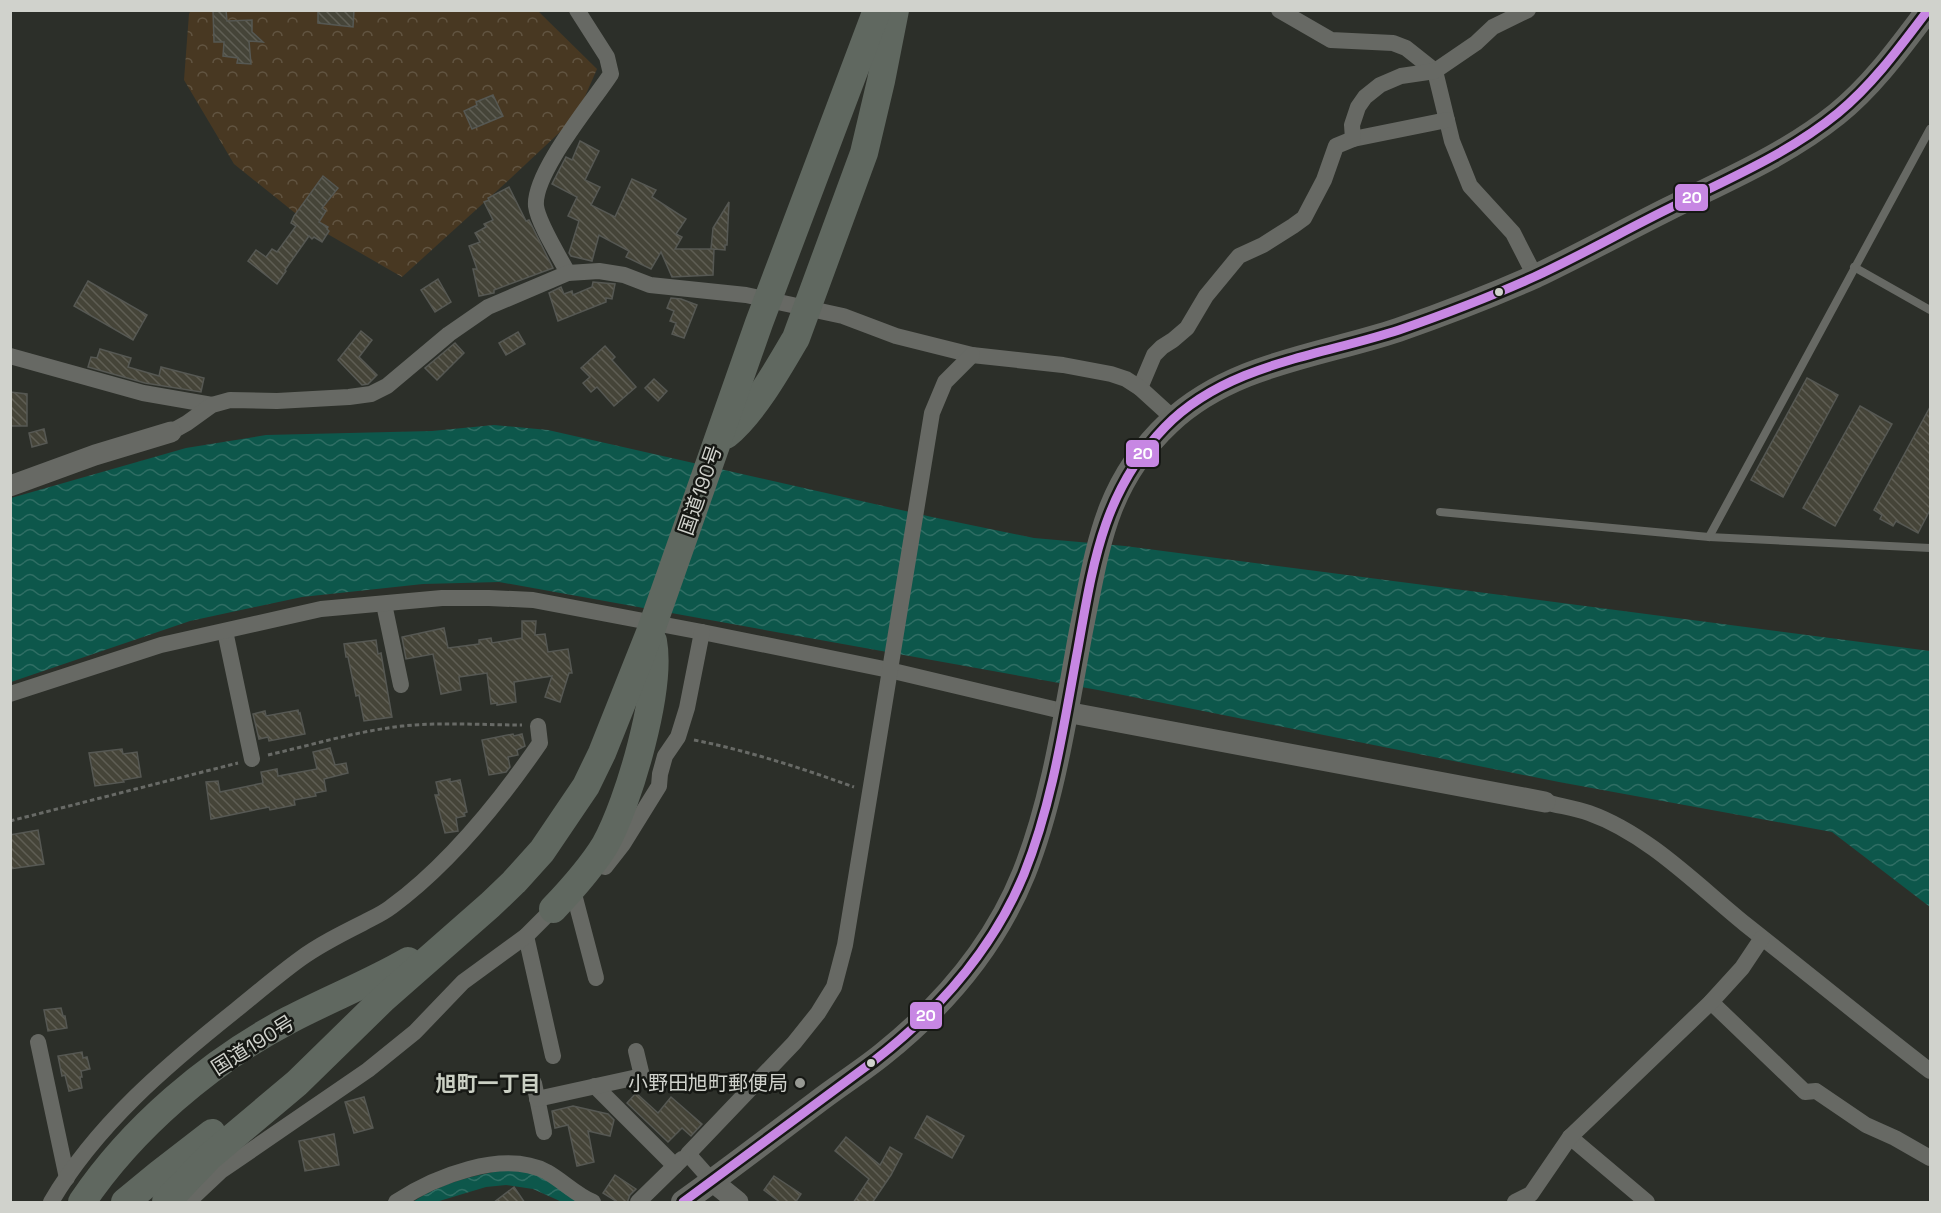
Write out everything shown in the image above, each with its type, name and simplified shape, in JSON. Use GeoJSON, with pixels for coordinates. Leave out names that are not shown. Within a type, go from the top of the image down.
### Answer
{"type":"FeatureCollection","features":[{"type":"Feature","properties":{"kind":"highway","name":"国道190号"},"geometry":{"type":"LineString","coordinates":[[166,1203],[209,1157],[297,1083],[383,999],[490,905],[535,859],[586,786],[602,753],[651,630],[759,323],[877,10]]}},
{"type":"Feature","properties":{"kind":"highway"},"geometry":{"type":"LineString","coordinates":[[717,441],[739,424],[796,338],[864,153],[877,102],[895,10]]}},
{"type":"Feature","properties":{"kind":"highway"},"geometry":{"type":"LineString","coordinates":[[564,904],[604,845],[628,792],[647,717],[652,683],[655,653],[651,630]]}},
{"type":"Feature","properties":{"kind":"highway","name":"国道190号"},"geometry":{"type":"LineString","coordinates":[[82,1203],[118,1154],[145,1126],[214,1068],[258,1037],[388,973],[459,932]]}},
{"type":"Feature","properties":{"kind":"highway"},"geometry":{"type":"LineString","coordinates":[[125,1203],[383,999]]}},
{"type":"Feature","properties":{"kind":"main road"},"geometry":{"type":"LineString","coordinates":[[683,1203],[910,1032],[966,971],[989,938],[1023,874],[1042,821],[1100,536],[1124,478],[1134,461],[1173,418],[1210,392],[1262,368],[1397,330],[1535,276],[1781,153],[1813,132],[1866,88],[1928,10]]}},
{"type":"Feature","properties":{"kind":"street"},"geometry":{"type":"LineString","coordinates":[[568,273],[536,207],[537,192],[546,171],[611,74],[607,57],[577,10]]}},
{"type":"Feature","properties":{"kind":"street"},"geometry":{"type":"LineString","coordinates":[[1278,10],[1331,40],[1393,43],[1406,48],[1435,70],[1452,141],[1470,186],[1513,233],[1535,276]]}},
{"type":"Feature","properties":{"kind":"street"},"geometry":{"type":"LineString","coordinates":[[1353,139],[1352,125],[1358,107],[1365,97],[1380,85],[1401,76],[1435,70],[1476,43],[1493,27],[1528,10]]}},
{"type":"Feature","properties":{"kind":"street"},"geometry":{"type":"LineString","coordinates":[[1140,388],[1154,355],[1186,328],[1206,296],[1239,256],[1263,245],[1304,218],[1323,180],[1336,146],[1353,139],[1447,120]]}},
{"type":"Feature","properties":{"kind":"street"},"geometry":{"type":"LineString","coordinates":[[10,486],[95,455],[171,432],[212,405],[230,400],[277,401],[371,394],[402,375],[449,334],[488,307],[568,273],[580,271],[599,271],[624,275],[650,285],[746,295],[808,307],[843,316],[896,336],[972,355],[1063,365],[1111,374],[1126,379],[1140,388],[1173,418]]}},
{"type":"Feature","properties":{"kind":"street"},"geometry":{"type":"LineString","coordinates":[[638,1203],[794,1043],[819,1013],[834,987],[845,945],[932,413],[945,382],[972,355]]}},
{"type":"Feature","properties":{"kind":"street"},"geometry":{"type":"LineString","coordinates":[[10,356],[143,393],[212,405]]}},
{"type":"Feature","properties":{"kind":"street"},"geometry":{"type":"LineString","coordinates":[[10,694],[161,645],[321,609],[442,598],[534,600],[702,632],[891,663],[1067,704],[1589,813],[1642,841],[1674,863],[1762,938],[1930,1071]]}},
{"type":"Feature","properties":{"kind":"street"},"geometry":{"type":"LineString","coordinates":[[384,604],[401,685]]}},
{"type":"Feature","properties":{"kind":"street"},"geometry":{"type":"LineString","coordinates":[[225,631],[252,759]]}},
{"type":"Feature","properties":{"kind":"street"},"geometry":{"type":"LineString","coordinates":[[188,1203],[222,1171],[368,1070],[415,1032],[463,982],[526,936],[594,880],[623,844],[658,786],[665,756],[678,737],[687,708],[702,632]]}},
{"type":"Feature","properties":{"kind":"street"},"geometry":{"type":"LineString","coordinates":[[51,1203],[98,1137],[174,1060],[300,959],[389,909],[419,885],[456,848],[517,777],[540,743],[538,726]]}},
{"type":"Feature","properties":{"kind":"street"},"geometry":{"type":"LineString","coordinates":[[564,904],[596,978]]}},
{"type":"Feature","properties":{"kind":"street"},"geometry":{"type":"LineString","coordinates":[[526,936],[553,1056]]}},
{"type":"Feature","properties":{"kind":"street"},"geometry":{"type":"LineString","coordinates":[[1515,1203],[1531,1194],[1570,1137],[1711,1002],[1742,968],[1762,938]]}},
{"type":"Feature","properties":{"kind":"street"},"geometry":{"type":"LineString","coordinates":[[1711,1002],[1805,1092],[1816,1091],[1866,1125],[1930,1158]]}},
{"type":"Feature","properties":{"kind":"street"},"geometry":{"type":"LineString","coordinates":[[38,1042],[67,1178]]}},
{"type":"Feature","properties":{"kind":"street"},"geometry":{"type":"LineString","coordinates":[[544,1132],[536,1091],[595,1086],[642,1076],[636,1051]]}},
{"type":"Feature","properties":{"kind":"street"},"geometry":{"type":"LineString","coordinates":[[595,1086],[675,1166]]}},
{"type":"Feature","properties":{"kind":"street"},"geometry":{"type":"LineString","coordinates":[[1570,1137],[1647,1203]]}},
{"type":"Feature","properties":{"kind":"street"},"geometry":{"type":"LineString","coordinates":[[688,1154],[712,1181],[738,1203]]}},
{"type":"Feature","properties":{"kind":"street"},"geometry":{"type":"LineString","coordinates":[[396,1203],[430,1182],[458,1173],[510,1162],[528,1164],[547,1172],[593,1203]]}},
{"type":"Feature","properties":{"kind":"lane"},"geometry":{"type":"LineString","coordinates":[[1708,537],[1930,129]]}},
{"type":"Feature","properties":{"kind":"lane"},"geometry":{"type":"LineString","coordinates":[[1854,267],[1930,310]]}},
{"type":"Feature","properties":{"kind":"lane"},"geometry":{"type":"LineString","coordinates":[[1440,512],[1708,537],[1930,548]]}},
{"type":"Feature","properties":{"kind":"path"},"geometry":{"type":"LineString","coordinates":[[10,821],[362,733],[402,726],[447,724],[538,726]]}},
{"type":"Feature","properties":{"kind":"path"},"geometry":{"type":"LineString","coordinates":[[678,737],[751,752],[854,787],[871,790]]}},
{"type":"Feature","properties":{"kind":"green space"},"geometry":{"type":"Polygon","coordinates":[[[191,10],[538,11],[597,69],[576,117],[402,277],[305,221],[234,164],[184,80],[191,10]]]}},
{"type":"Feature","properties":{"kind":"water"},"geometry":{"type":"Polygon","coordinates":[[[494,425],[548,430],[1034,538],[1125,546],[1930,651],[1930,907],[1832,832],[1559,782],[1098,690],[499,582],[423,584],[302,597],[190,621],[11,682],[11,498],[186,448],[266,435],[432,431],[494,425]]]}},
{"type":"Feature","properties":{"kind":"water"},"geometry":{"type":"Polygon","coordinates":[[[514,1168],[536,1173],[583,1202],[562,1202],[533,1189],[506,1185],[486,1187],[436,1202],[413,1202],[449,1184],[514,1168]]]}},
{"type":"Feature","properties":{"kind":"building"},"geometry":{"type":"Polygon","coordinates":[[[213,10],[226,10],[227,21],[252,20],[252,32],[263,42],[249,41],[251,64],[237,63],[238,58],[223,56],[224,42],[214,42],[213,10]]]}},
{"type":"Feature","properties":{"kind":"building"},"geometry":{"type":"Polygon","coordinates":[[[318,10],[354,10],[353,27],[318,23],[318,10]]]}},
{"type":"Feature","properties":{"kind":"building"},"geometry":{"type":"Polygon","coordinates":[[[493,95],[503,116],[472,129],[464,111],[477,105],[476,102],[493,95]]]}},
{"type":"Feature","properties":{"kind":"building"},"geometry":{"type":"Polygon","coordinates":[[[580,141],[599,151],[585,180],[600,187],[591,205],[615,217],[632,179],[656,190],[652,197],[686,219],[676,234],[682,237],[675,249],[711,249],[713,228],[729,202],[727,245],[725,245],[725,250],[714,249],[713,275],[672,277],[661,252],[651,269],[626,257],[629,251],[599,235],[592,261],[571,256],[569,253],[579,221],[568,216],[577,197],[552,184],[566,157],[572,160],[580,141]]]}},
{"type":"Feature","properties":{"kind":"building"},"geometry":{"type":"Polygon","coordinates":[[[323,176],[338,188],[322,208],[326,211],[319,222],[328,227],[329,231],[322,242],[309,236],[277,284],[248,261],[256,250],[266,257],[272,249],[277,252],[296,226],[291,223],[294,216],[323,176]]]}},
{"type":"Feature","properties":{"kind":"building"},"geometry":{"type":"Polygon","coordinates":[[[509,187],[526,221],[529,220],[553,268],[494,290],[494,293],[479,296],[473,269],[477,269],[469,246],[480,242],[475,233],[486,227],[484,224],[493,220],[484,202],[509,187]]]}},
{"type":"Feature","properties":{"kind":"building"},"geometry":{"type":"Polygon","coordinates":[[[438,279],[451,302],[435,312],[421,290],[438,279]]]}},
{"type":"Feature","properties":{"kind":"building"},"geometry":{"type":"Polygon","coordinates":[[[88,281],[147,315],[133,340],[74,306],[88,281]]]}},
{"type":"Feature","properties":{"kind":"building"},"geometry":{"type":"Polygon","coordinates":[[[593,282],[615,284],[612,299],[606,298],[606,302],[558,321],[549,293],[561,287],[564,294],[572,291],[573,295],[592,287],[593,282]]]}},
{"type":"Feature","properties":{"kind":"building"},"geometry":{"type":"Polygon","coordinates":[[[671,298],[697,305],[684,338],[672,334],[676,323],[670,321],[674,311],[667,308],[671,298]]]}},
{"type":"Feature","properties":{"kind":"building"},"geometry":{"type":"Polygon","coordinates":[[[361,331],[372,340],[359,357],[377,375],[368,384],[362,385],[338,360],[361,331]]]}},
{"type":"Feature","properties":{"kind":"building"},"geometry":{"type":"Polygon","coordinates":[[[518,332],[525,344],[506,355],[499,343],[518,332]]]}},
{"type":"Feature","properties":{"kind":"building"},"geometry":{"type":"Polygon","coordinates":[[[455,343],[464,353],[437,380],[425,368],[455,343]]]}},
{"type":"Feature","properties":{"kind":"building"},"geometry":{"type":"Polygon","coordinates":[[[605,346],[615,357],[612,360],[636,387],[614,406],[597,387],[591,392],[583,383],[590,377],[581,368],[605,346]]]}},
{"type":"Feature","properties":{"kind":"building"},"geometry":{"type":"Polygon","coordinates":[[[100,349],[131,358],[128,367],[159,376],[161,367],[204,378],[201,392],[145,383],[88,367],[91,357],[97,358],[100,349]]]}},
{"type":"Feature","properties":{"kind":"building"},"geometry":{"type":"Polygon","coordinates":[[[1807,378],[1838,395],[1783,497],[1751,480],[1807,378]]]}},
{"type":"Feature","properties":{"kind":"building"},"geometry":{"type":"Polygon","coordinates":[[[654,379],[667,391],[658,401],[645,388],[654,379]]]}},
{"type":"Feature","properties":{"kind":"building"},"geometry":{"type":"Polygon","coordinates":[[[10,392],[27,394],[27,426],[10,426],[10,392]]]}},
{"type":"Feature","properties":{"kind":"building"},"geometry":{"type":"Polygon","coordinates":[[[1860,406],[1892,424],[1835,526],[1803,508],[1860,406]]]}},
{"type":"Feature","properties":{"kind":"building"},"geometry":{"type":"Polygon","coordinates":[[[1930,407],[1930,510],[1918,533],[1896,521],[1893,526],[1880,519],[1882,515],[1874,510],[1930,407]]]}},
{"type":"Feature","properties":{"kind":"building"},"geometry":{"type":"Polygon","coordinates":[[[44,429],[47,443],[32,447],[29,433],[44,429]]]}},
{"type":"Feature","properties":{"kind":"building"},"geometry":{"type":"Polygon","coordinates":[[[522,621],[536,621],[535,635],[545,634],[548,652],[568,649],[572,673],[569,673],[560,702],[545,697],[552,676],[514,682],[516,702],[491,704],[487,673],[459,677],[461,690],[441,694],[433,654],[406,659],[402,637],[444,628],[448,648],[479,644],[479,640],[491,638],[492,643],[522,638],[522,621]]]}},
{"type":"Feature","properties":{"kind":"building"},"geometry":{"type":"Polygon","coordinates":[[[376,640],[378,654],[381,653],[392,717],[364,721],[344,644],[376,640]]]}},
{"type":"Feature","properties":{"kind":"building"},"geometry":{"type":"Polygon","coordinates":[[[298,710],[305,734],[269,741],[268,737],[259,739],[253,714],[265,711],[266,716],[298,710]]]}},
{"type":"Feature","properties":{"kind":"building"},"geometry":{"type":"Polygon","coordinates":[[[513,734],[514,736],[522,734],[525,746],[517,750],[518,755],[508,757],[510,767],[506,772],[489,775],[482,740],[513,734]]]}},
{"type":"Feature","properties":{"kind":"building"},"geometry":{"type":"Polygon","coordinates":[[[330,748],[335,765],[346,763],[348,773],[324,779],[326,791],[315,793],[316,796],[294,800],[295,805],[270,810],[269,807],[211,819],[206,782],[218,781],[220,792],[263,783],[261,772],[277,769],[278,776],[317,769],[313,752],[330,748]]]}},
{"type":"Feature","properties":{"kind":"building"},"geometry":{"type":"Polygon","coordinates":[[[122,749],[123,754],[137,752],[141,777],[95,786],[89,753],[122,749]]]}},
{"type":"Feature","properties":{"kind":"building"},"geometry":{"type":"Polygon","coordinates":[[[450,779],[450,782],[460,780],[467,812],[464,813],[465,816],[456,818],[458,831],[445,833],[435,795],[439,795],[436,782],[450,779]]]}},
{"type":"Feature","properties":{"kind":"building"},"geometry":{"type":"Polygon","coordinates":[[[38,830],[44,864],[10,869],[10,835],[38,830]]]}},
{"type":"Feature","properties":{"kind":"building"},"geometry":{"type":"Polygon","coordinates":[[[61,1008],[67,1028],[48,1031],[44,1010],[61,1008]]]}},
{"type":"Feature","properties":{"kind":"building"},"geometry":{"type":"Polygon","coordinates":[[[82,1052],[83,1058],[87,1057],[90,1069],[81,1071],[82,1088],[69,1091],[65,1075],[62,1076],[58,1056],[82,1052]]]}},
{"type":"Feature","properties":{"kind":"building"},"geometry":{"type":"Polygon","coordinates":[[[636,1093],[658,1113],[671,1097],[702,1124],[691,1136],[682,1128],[668,1142],[627,1103],[636,1093]]]}},
{"type":"Feature","properties":{"kind":"building"},"geometry":{"type":"Polygon","coordinates":[[[364,1097],[373,1128],[354,1133],[345,1102],[364,1097]]]}},
{"type":"Feature","properties":{"kind":"building"},"geometry":{"type":"Polygon","coordinates":[[[573,1106],[608,1114],[614,1120],[610,1136],[588,1131],[594,1162],[577,1166],[568,1125],[555,1128],[552,1111],[573,1106]]]}},
{"type":"Feature","properties":{"kind":"building"},"geometry":{"type":"Polygon","coordinates":[[[927,1116],[964,1136],[952,1158],[915,1138],[927,1116]]]}},
{"type":"Feature","properties":{"kind":"building"},"geometry":{"type":"Polygon","coordinates":[[[334,1134],[339,1165],[305,1171],[299,1141],[334,1134]]]}},
{"type":"Feature","properties":{"kind":"building"},"geometry":{"type":"Polygon","coordinates":[[[846,1137],[880,1165],[890,1147],[902,1154],[872,1203],[853,1203],[869,1179],[835,1151],[846,1137]]]}},
{"type":"Feature","properties":{"kind":"building"},"geometry":{"type":"Polygon","coordinates":[[[615,1175],[636,1189],[630,1195],[627,1203],[619,1203],[603,1193],[615,1175]]]}},
{"type":"Feature","properties":{"kind":"building"},"geometry":{"type":"Polygon","coordinates":[[[774,1176],[801,1194],[795,1203],[781,1203],[764,1190],[774,1176]]]}},
{"type":"Feature","properties":{"kind":"building"},"geometry":{"type":"Polygon","coordinates":[[[514,1187],[525,1203],[493,1203],[514,1187]]]}},
{"type":"Feature","properties":{"kind":"transit line","name":"20"},"geometry":{"type":"LineString","coordinates":[[683,1202],[898,1041],[962,977],[996,928],[1024,874],[1043,819],[1062,733],[1089,587],[1104,530],[1127,477],[1144,451],[1165,427],[1189,406],[1245,375],[1399,330],[1501,291],[1551,269],[1757,165],[1819,128],[1851,102],[1886,64],[1928,10]]}},
{"type":"Feature","properties":{"kind":"place","name":"小野田旭町郵便局"},"geometry":{"type":"Point","coordinates":[800,1083]}},
{"type":"Feature","properties":{"kind":"district","name":"旭町一丁目"},"geometry":{"type":"Point","coordinates":[488,1084]}}]}
